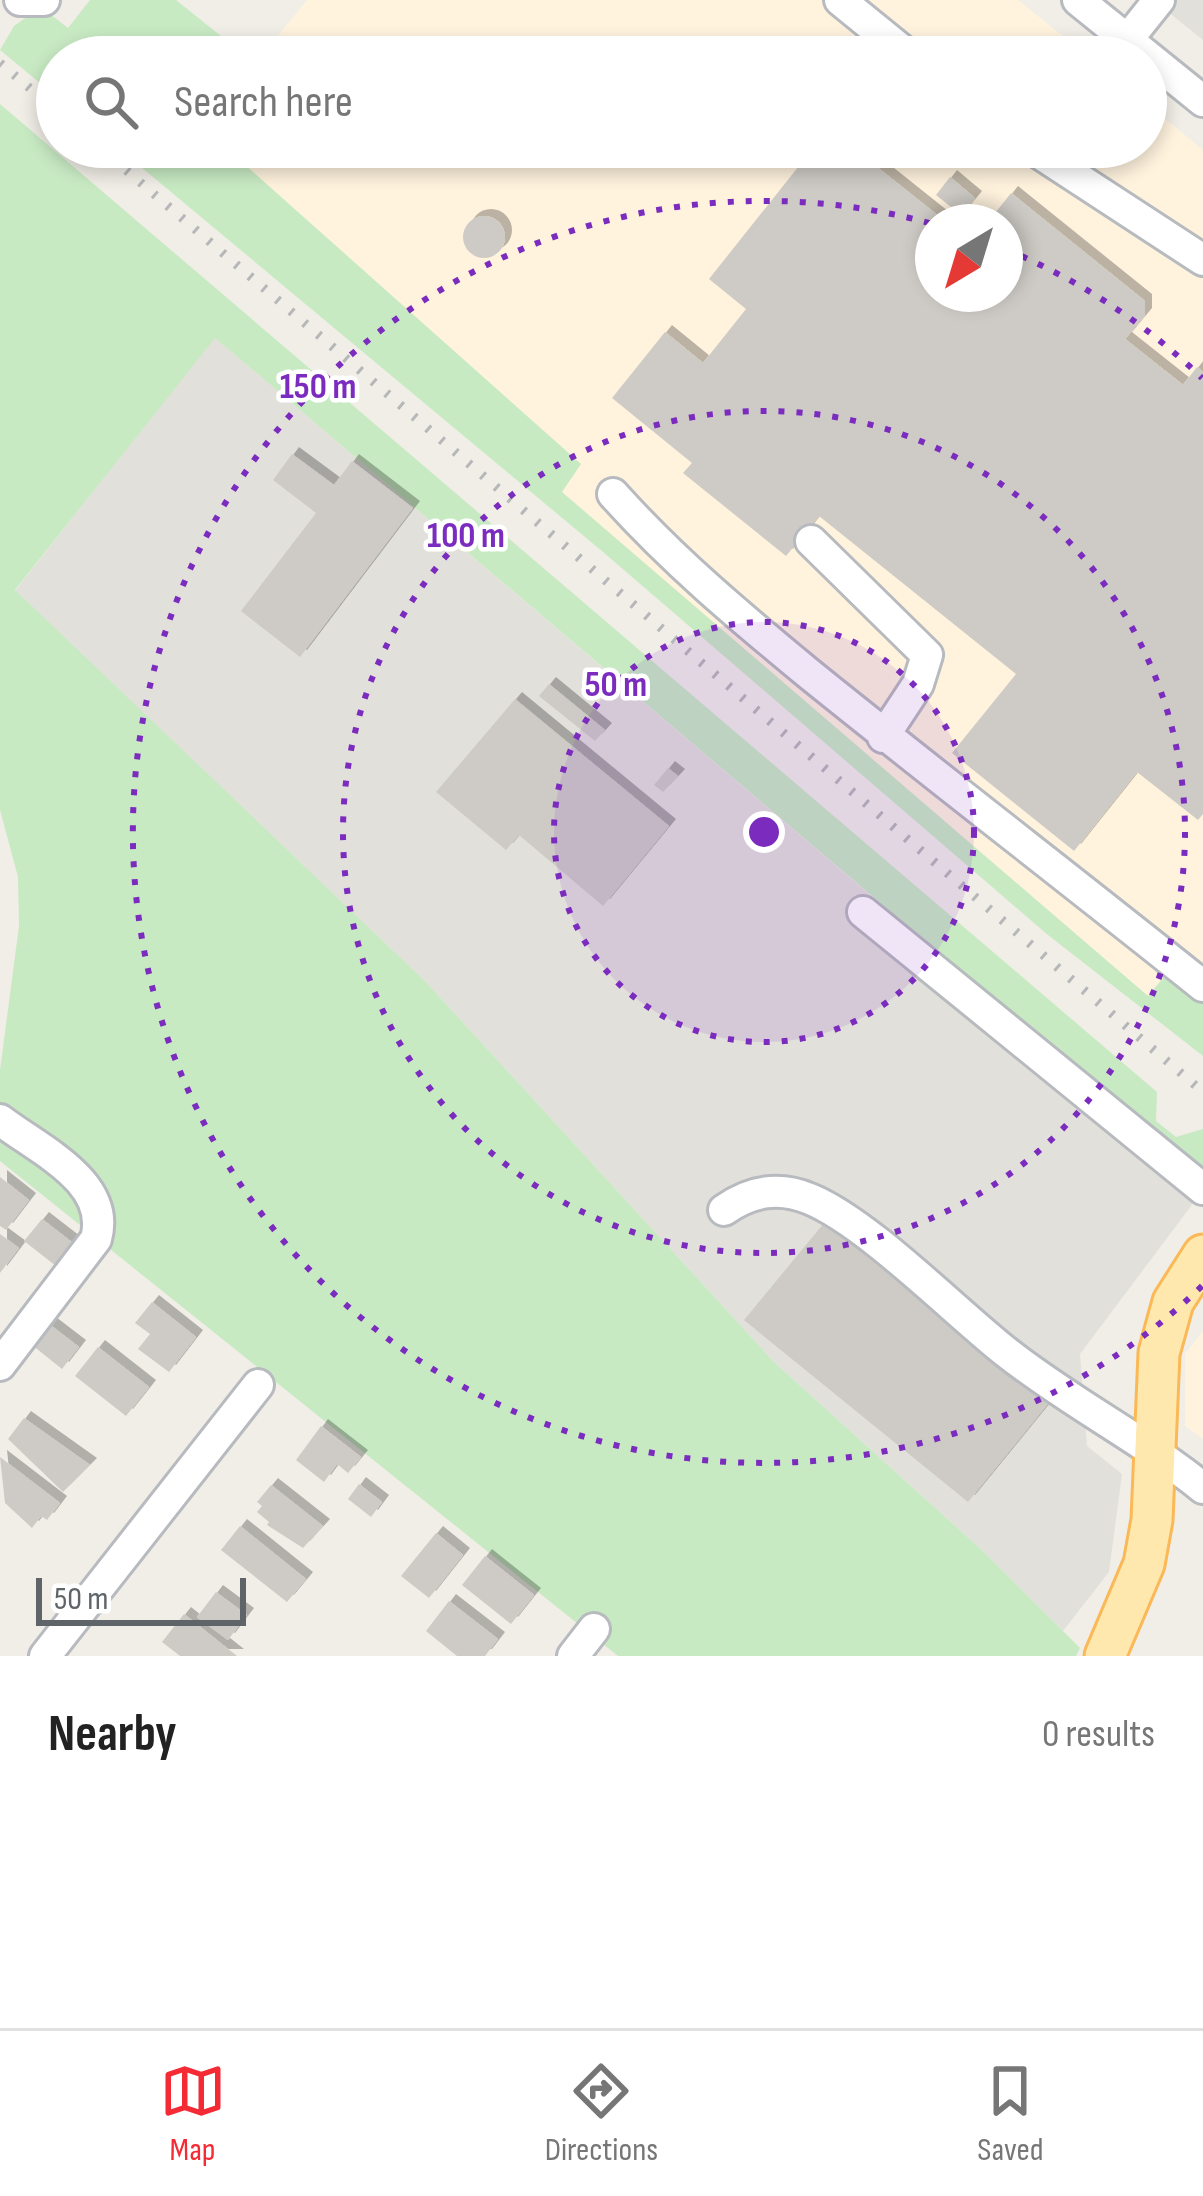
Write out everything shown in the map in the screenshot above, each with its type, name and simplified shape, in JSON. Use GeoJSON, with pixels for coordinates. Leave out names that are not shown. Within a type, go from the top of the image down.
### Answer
{"type":"FeatureCollection","features":[{"type":"Feature","properties":{"kind":"main road"},"geometry":{"type":"LineString","coordinates":[[1105,1656],[1144,1564],[1159,1353],[1173,1302],[1203,1255]]}},
{"type":"Feature","properties":{"kind":"street"},"geometry":{"type":"LineString","coordinates":[[840,0],[884,36]]}},
{"type":"Feature","properties":{"kind":"street"},"geometry":{"type":"LineString","coordinates":[[1078,0],[1121,36]]}},
{"type":"Feature","properties":{"kind":"street"},"geometry":{"type":"LineString","coordinates":[[1129,36],[1160,0]]}},
{"type":"Feature","properties":{"kind":"street"},"geometry":{"type":"LineString","coordinates":[[1167,72],[1203,101]]}},
{"type":"Feature","properties":{"kind":"street"},"geometry":{"type":"LineString","coordinates":[[1062,168],[1203,260]]}},
{"type":"Feature","properties":{"kind":"street"},"geometry":{"type":"LineString","coordinates":[[613,494],[692,577],[883,737],[1203,986]]}},
{"type":"Feature","properties":{"kind":"street"},"geometry":{"type":"LineString","coordinates":[[811,541],[927,655],[917,684],[883,737]]}},
{"type":"Feature","properties":{"kind":"street"},"geometry":{"type":"LineString","coordinates":[[863,912],[1203,1189]]}},
{"type":"Feature","properties":{"kind":"street"},"geometry":{"type":"LineString","coordinates":[[0,1120],[92,1191],[101,1221],[96,1239],[0,1365]]}},
{"type":"Feature","properties":{"kind":"street"},"geometry":{"type":"LineString","coordinates":[[724,1210],[744,1196],[768,1191],[814,1200],[1063,1395],[1155,1450],[1203,1488]]}},
{"type":"Feature","properties":{"kind":"street"},"geometry":{"type":"LineString","coordinates":[[45,1656],[258,1385]]}},
{"type":"Feature","properties":{"kind":"street"},"geometry":{"type":"LineString","coordinates":[[573,1656],[594,1629]]}},
{"type":"Feature","properties":{"kind":"shaded area"},"geometry":{"type":"Polygon","coordinates":[[[307,0],[1018,0],[1063,36],[278,36],[307,0]]]}},
{"type":"Feature","properties":{"kind":"shaded area"},"geometry":{"type":"Polygon","coordinates":[[[1153,0],[1203,0],[1203,40],[1153,0]]]}},
{"type":"Feature","properties":{"kind":"shaded area"},"geometry":{"type":"Polygon","coordinates":[[[1167,120],[1203,150],[1203,1001],[1168,973],[1148,996],[562,492],[580,464],[249,168],[1167,168],[1167,120]]]}},
{"type":"Feature","properties":{"kind":"shaded area"},"geometry":{"type":"Polygon","coordinates":[[[214,337],[1137,1122],[1203,1190],[1080,1354],[1087,1446],[1122,1474],[1109,1572],[1063,1631],[984,1552],[774,1362],[425,981],[15,591],[214,337]]]}},
{"type":"Feature","properties":{"kind":"shaded area"},"geometry":{"type":"Polygon","coordinates":[[[1203,1331],[1203,1439],[1185,1426],[1185,1354],[1203,1331]]]}},
{"type":"Feature","properties":{"kind":"green space"},"geometry":{"type":"Polygon","coordinates":[[[90,0],[176,0],[221,36],[36,36],[36,80],[0,50],[14,26],[41,7],[68,28],[90,0]]]}},
{"type":"Feature","properties":{"kind":"green space"},"geometry":{"type":"Polygon","coordinates":[[[0,104],[36,135],[36,168],[75,168],[1157,1092],[1156,1121],[1176,1137],[1203,1129],[1203,1177],[215,338],[15,590],[425,981],[774,1362],[984,1552],[1080,1648],[1076,1656],[618,1656],[0,1161],[0,1070],[19,926],[18,877],[0,810],[0,104]]]}},
{"type":"Feature","properties":{"kind":"green space"},"geometry":{"type":"Polygon","coordinates":[[[142,168],[249,168],[581,464],[562,492],[1148,996],[1168,972],[1203,1001],[1203,1056],[1048,935],[603,552],[142,168]]]}},
{"type":"Feature","properties":{"kind":"building"},"geometry":{"type":"Polygon","coordinates":[[[797,168],[878,168],[923,204],[915,204],[915,312],[1023,312],[1023,204],[1002,204],[1011,193],[1145,301],[1145,315],[1125,339],[1183,385],[1197,367],[1203,372],[1203,814],[1198,820],[1137,772],[1074,851],[952,753],[1016,674],[819,516],[786,556],[683,473],[692,463],[612,398],[665,332],[703,363],[746,309],[709,279],[797,168]]]}},
{"type":"Feature","properties":{"kind":"building"},"geometry":{"type":"Polygon","coordinates":[[[950,177],[975,198],[970,204],[947,204],[936,195],[950,177]]]}},
{"type":"Feature","properties":{"kind":"building"},"geometry":{"type":"Polygon","coordinates":[[[484,216],[499,222],[505,237],[499,252],[484,258],[469,252],[463,237],[469,222],[484,216]]]}},
{"type":"Feature","properties":{"kind":"building"},"geometry":{"type":"Polygon","coordinates":[[[292,454],[334,485],[352,461],[413,508],[300,657],[241,611],[316,513],[273,480],[292,454]]]}},
{"type":"Feature","properties":{"kind":"building"},"geometry":{"type":"Polygon","coordinates":[[[549,684],[605,730],[595,741],[539,696],[549,684]]]}},
{"type":"Feature","properties":{"kind":"building"},"geometry":{"type":"Polygon","coordinates":[[[515,699],[669,826],[603,906],[519,835],[506,850],[436,792],[515,699]]]}},
{"type":"Feature","properties":{"kind":"building"},"geometry":{"type":"Polygon","coordinates":[[[668,768],[678,776],[663,792],[654,785],[668,768]]]}},
{"type":"Feature","properties":{"kind":"building"},"geometry":{"type":"Polygon","coordinates":[[[0,1177],[29,1200],[6,1230],[0,1226],[0,1177]]]}},
{"type":"Feature","properties":{"kind":"building"},"geometry":{"type":"Polygon","coordinates":[[[829,1217],[1052,1399],[968,1502],[744,1320],[829,1217]]]}},
{"type":"Feature","properties":{"kind":"building"},"geometry":{"type":"Polygon","coordinates":[[[42,1219],[73,1243],[56,1266],[24,1241],[42,1219]]]}},
{"type":"Feature","properties":{"kind":"building"},"geometry":{"type":"Polygon","coordinates":[[[0,1234],[19,1248],[0,1273],[0,1234]]]}},
{"type":"Feature","properties":{"kind":"building"},"geometry":{"type":"Polygon","coordinates":[[[152,1302],[196,1337],[169,1372],[138,1349],[150,1334],[135,1323],[152,1302]]]}},
{"type":"Feature","properties":{"kind":"building"},"geometry":{"type":"Polygon","coordinates":[[[49,1324],[79,1347],[62,1369],[32,1345],[49,1324]]]}},
{"type":"Feature","properties":{"kind":"building"},"geometry":{"type":"Polygon","coordinates":[[[98,1347],[149,1387],[126,1416],[75,1376],[98,1347]]]}},
{"type":"Feature","properties":{"kind":"building"},"geometry":{"type":"Polygon","coordinates":[[[24,1418],[90,1465],[63,1492],[8,1439],[24,1418]]]}},
{"type":"Feature","properties":{"kind":"building"},"geometry":{"type":"Polygon","coordinates":[[[321,1426],[361,1457],[348,1473],[337,1464],[324,1482],[296,1460],[321,1426]]]}},
{"type":"Feature","properties":{"kind":"building"},"geometry":{"type":"Polygon","coordinates":[[[0,1457],[60,1503],[47,1520],[41,1516],[32,1528],[5,1503],[0,1457]]]}},
{"type":"Feature","properties":{"kind":"building"},"geometry":{"type":"Polygon","coordinates":[[[359,1484],[382,1502],[371,1517],[348,1499],[359,1484]]]}},
{"type":"Feature","properties":{"kind":"building"},"geometry":{"type":"Polygon","coordinates":[[[271,1485],[323,1526],[303,1548],[267,1525],[257,1512],[262,1506],[257,1502],[271,1485]]]}},
{"type":"Feature","properties":{"kind":"building"},"geometry":{"type":"Polygon","coordinates":[[[240,1526],[306,1579],[287,1602],[221,1550],[240,1526]]]}},
{"type":"Feature","properties":{"kind":"building"},"geometry":{"type":"Polygon","coordinates":[[[436,1533],[463,1555],[429,1598],[401,1576],[436,1533]]]}},
{"type":"Feature","properties":{"kind":"building"},"geometry":{"type":"Polygon","coordinates":[[[485,1556],[534,1595],[511,1624],[462,1585],[485,1556]]]}},
{"type":"Feature","properties":{"kind":"building"},"geometry":{"type":"Polygon","coordinates":[[[216,1592],[247,1615],[228,1640],[197,1617],[216,1592]]]}},
{"type":"Feature","properties":{"kind":"building"},"geometry":{"type":"Polygon","coordinates":[[[449,1601],[498,1639],[485,1656],[457,1656],[426,1631],[449,1601]]]}},
{"type":"Feature","properties":{"kind":"building"},"geometry":{"type":"Polygon","coordinates":[[[184,1614],[237,1656],[180,1656],[162,1642],[184,1614]]]}},
{"type":"Feature","properties":{"kind":"railway"},"geometry":{"type":"LineString","coordinates":[[0,63],[36,93]]}},
{"type":"Feature","properties":{"kind":"railway"},"geometry":{"type":"LineString","coordinates":[[124,168],[1203,1092]]}}]}
